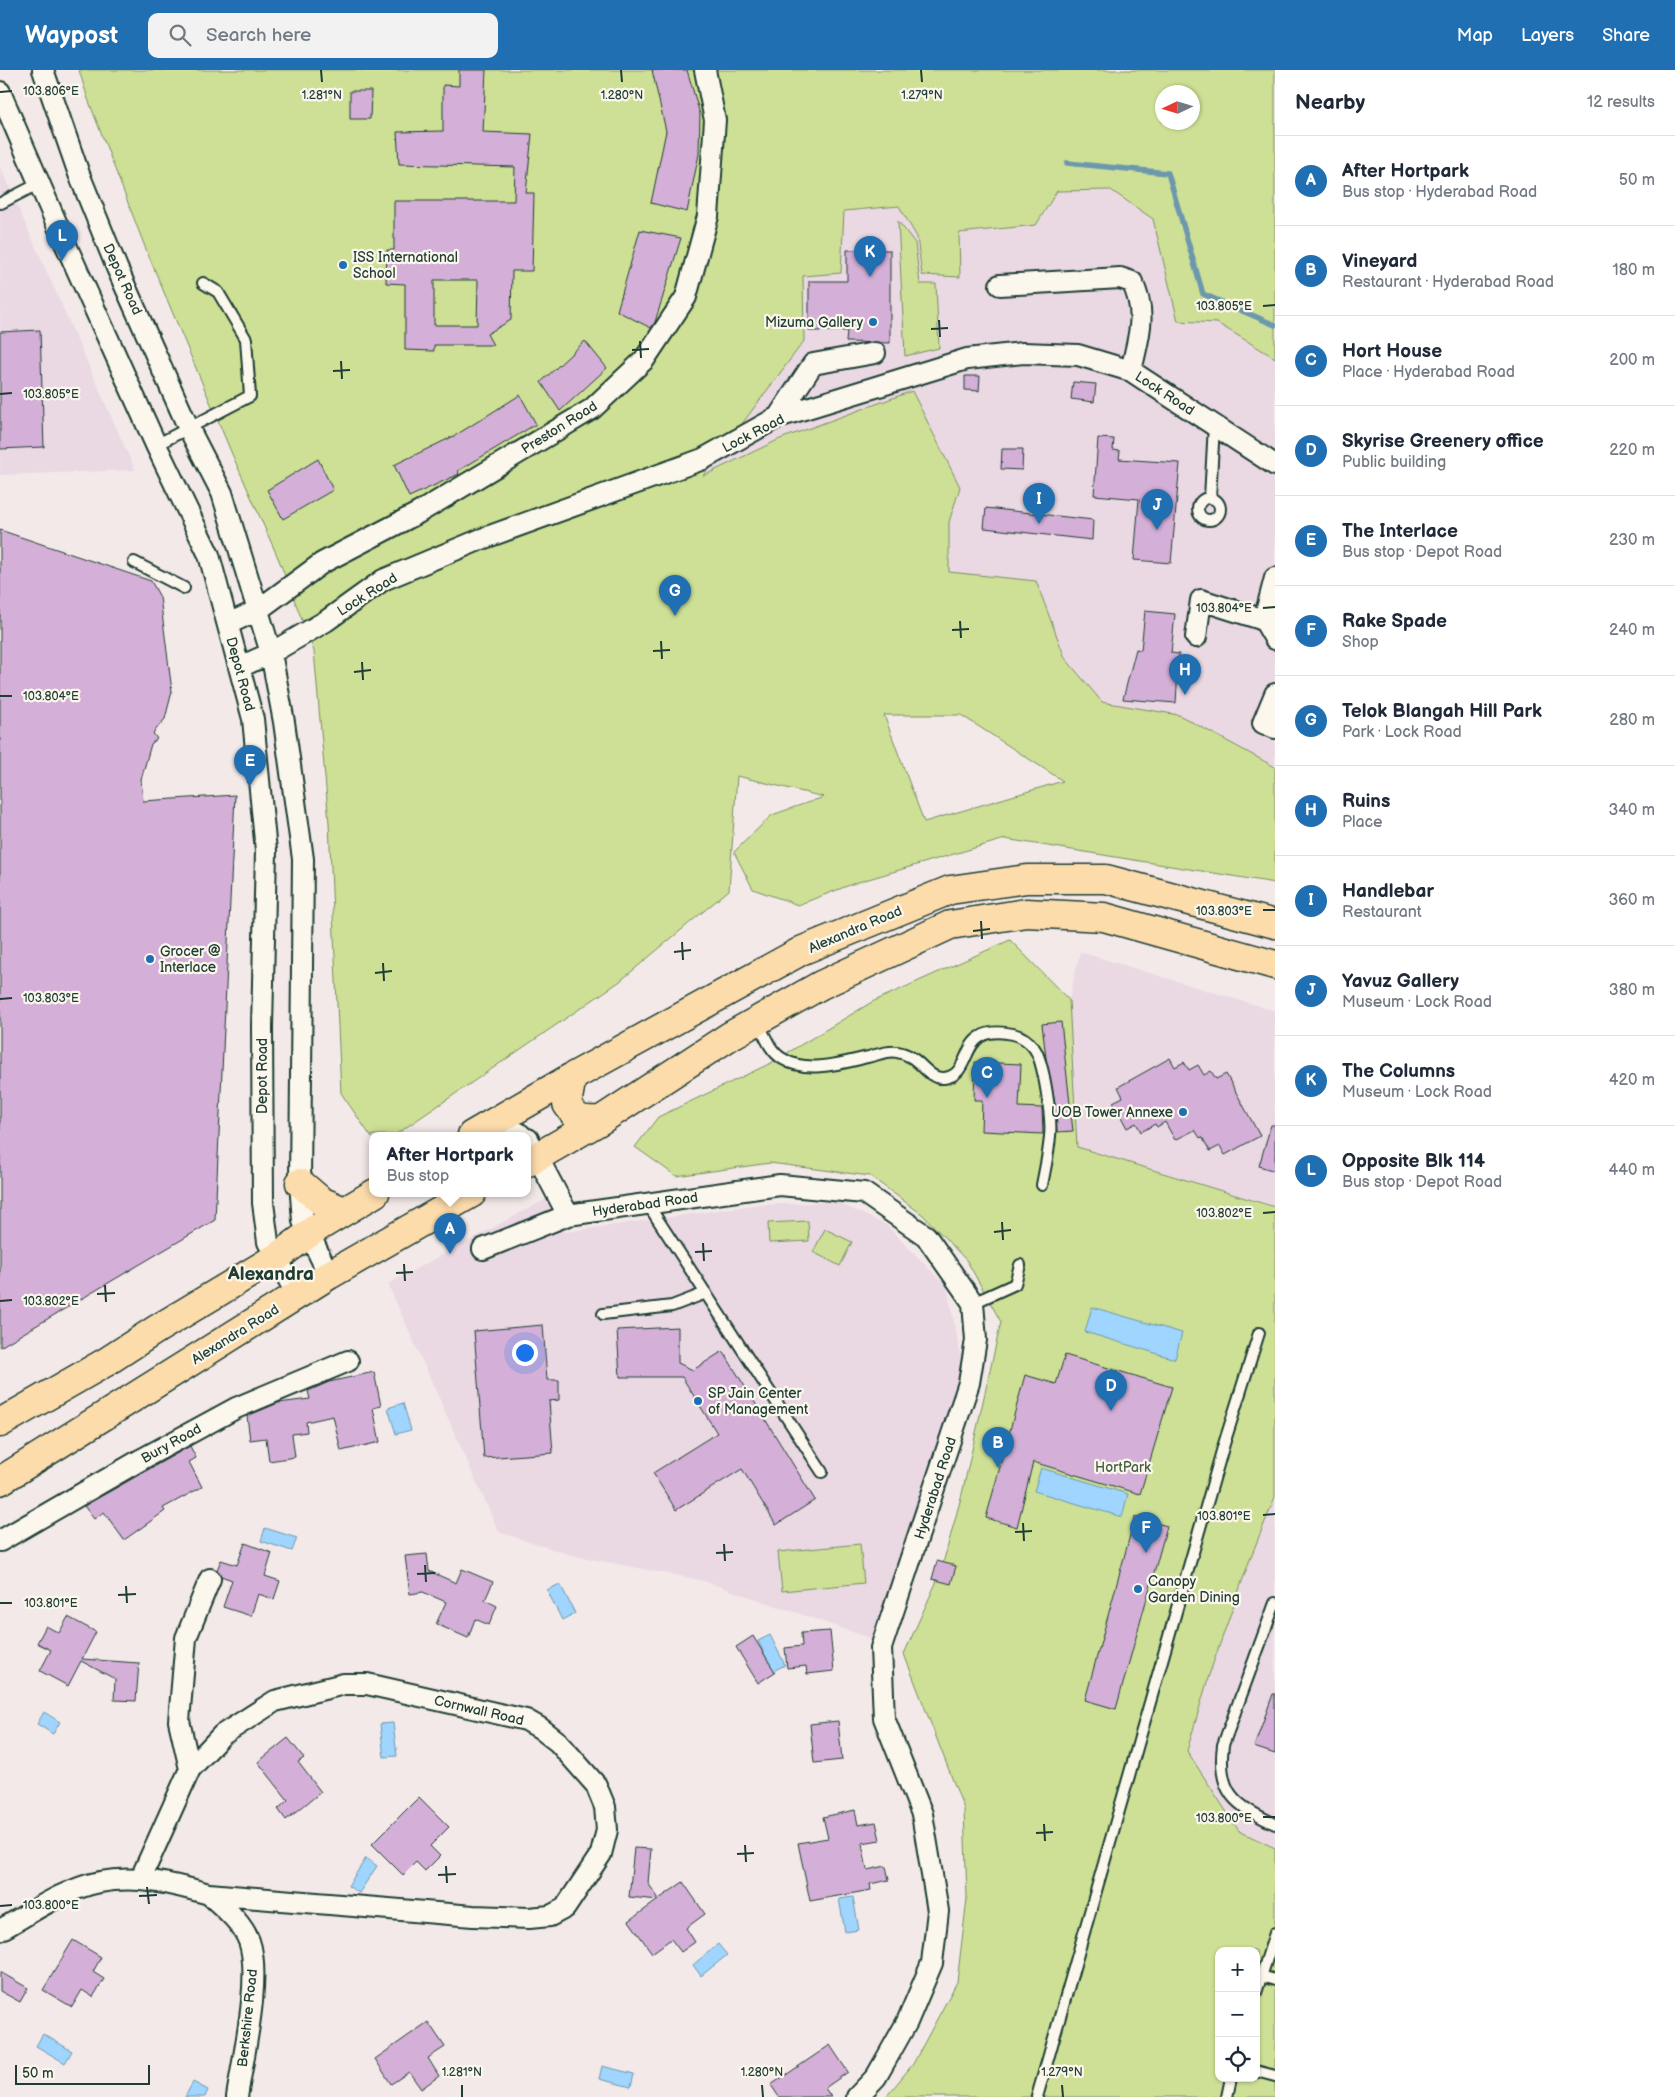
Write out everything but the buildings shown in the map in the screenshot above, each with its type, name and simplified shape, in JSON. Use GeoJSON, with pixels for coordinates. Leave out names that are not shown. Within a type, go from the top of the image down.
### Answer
{"type":"FeatureCollection","features":[{"type":"Feature","properties":{"kind":"main road","name":"Alexandra Road"},"geometry":{"type":"LineString","coordinates":[[479,1131],[572,1077],[803,950],[950,890],[1027,879],[1106,879],[1275,924]]}},
{"type":"Feature","properties":{"kind":"main road"},"geometry":{"type":"LineString","coordinates":[[531,1147],[601,1120],[730,1036],[820,985],[950,925],[1026,913],[1104,917],[1275,965]]}},
{"type":"Feature","properties":{"kind":"main road"},"geometry":{"type":"LineString","coordinates":[[572,1077],[567,1104],[573,1115],[584,1121],[601,1120]]}},
{"type":"Feature","properties":{"kind":"main road"},"geometry":{"type":"LineString","coordinates":[[300,1183],[321,1201],[344,1211]]}},
{"type":"Feature","properties":{"kind":"main road"},"geometry":{"type":"LineString","coordinates":[[0,1423],[106,1362],[277,1257],[309,1234],[369,1196]]}},
{"type":"Feature","properties":{"kind":"main road","name":"Alexandra Road"},"geometry":{"type":"LineString","coordinates":[[0,1481],[329,1275],[465,1197]]}},
{"type":"Feature","properties":{"kind":"street","name":"Depot Road"},"geometry":{"type":"LineString","coordinates":[[43,70],[79,174],[117,268],[189,429],[222,493],[271,653],[284,722],[302,859],[300,1183],[303,1221],[329,1275]]}},
{"type":"Feature","properties":{"kind":"street","name":"Preston Road"},"geometry":{"type":"LineString","coordinates":[[228,624],[258,610],[322,563],[418,513],[592,410],[644,360],[686,297],[708,216],[715,120],[705,70]]}},
{"type":"Feature","properties":{"kind":"street","name":"Depot Road"},"geometry":{"type":"LineString","coordinates":[[0,92],[69,252],[156,445],[209,555],[240,667],[253,720],[266,851],[262,1027],[263,1202],[268,1242],[297,1295]]}},
{"type":"Feature","properties":{"kind":"street"},"geometry":{"type":"LineString","coordinates":[[1000,285],[1120,278],[1132,282],[1136,289],[1142,322],[1130,371]]}},
{"type":"Feature","properties":{"kind":"street"},"geometry":{"type":"LineString","coordinates":[[778,417],[814,364],[875,352]]}},
{"type":"Feature","properties":{"kind":"street","name":"Lock Road"},"geometry":{"type":"LineString","coordinates":[[240,667],[271,653],[326,621],[383,580],[479,540],[703,459],[778,417],[968,359],[1023,353],[1078,355],[1130,371],[1275,465]]}},
{"type":"Feature","properties":{"kind":"street"},"geometry":{"type":"LineString","coordinates":[[1264,620],[1275,578]]}},
{"type":"Feature","properties":{"kind":"street"},"geometry":{"type":"LineString","coordinates":[[1196,637],[1201,600],[1264,620],[1275,639]]}},
{"type":"Feature","properties":{"kind":"street"},"geometry":{"type":"LineString","coordinates":[[1275,694],[1263,723],[1275,728]]}},
{"type":"Feature","properties":{"kind":"street"},"geometry":{"type":"LineString","coordinates":[[479,1131],[517,1132]]}},
{"type":"Feature","properties":{"kind":"street"},"geometry":{"type":"LineString","coordinates":[[531,1153],[568,1215]]}},
{"type":"Feature","properties":{"kind":"street","name":"Hyderabad Road"},"geometry":{"type":"LineString","coordinates":[[483,1249],[568,1215],[647,1203],[780,1185],[864,1193],[926,1236],[973,1302],[976,1340],[969,1383],[881,1648],[884,1718],[922,1814],[938,1912],[932,1963],[907,2022],[876,2077],[857,2097]]}},
{"type":"Feature","properties":{"kind":"street","name":"Bury Road"},"geometry":{"type":"LineString","coordinates":[[0,1540],[236,1408],[348,1361]]}},
{"type":"Feature","properties":{"kind":"street"},"geometry":{"type":"LineString","coordinates":[[190,1768],[179,1721],[186,1638],[210,1579]]}},
{"type":"Feature","properties":{"kind":"street","name":"Cornwall Road"},"geometry":{"type":"LineString","coordinates":[[0,1930],[66,1894],[100,1882],[140,1880],[173,1884],[209,1894],[473,1916],[529,1918],[550,1916],[565,1908],[601,1854],[607,1830],[605,1807],[596,1785],[564,1750],[540,1728],[526,1720],[368,1684],[344,1684],[275,1702],[222,1735],[190,1768],[140,1880]]}},
{"type":"Feature","properties":{"kind":"street","name":"Berkshire Road"},"geometry":{"type":"LineString","coordinates":[[209,1894],[236,1920],[248,1940],[253,1963],[253,1986],[237,2097]]}},
{"type":"Feature","properties":{"kind":"lane"},"geometry":{"type":"LineString","coordinates":[[0,205],[40,183]]}},
{"type":"Feature","properties":{"kind":"lane"},"geometry":{"type":"LineString","coordinates":[[156,445],[250,396],[246,339],[218,292],[203,283]]}},
{"type":"Feature","properties":{"kind":"lane"},"geometry":{"type":"LineString","coordinates":[[1210,498],[1214,425]]}},
{"type":"Feature","properties":{"kind":"lane"},"geometry":{"type":"LineString","coordinates":[[134,562],[184,588]]}},
{"type":"Feature","properties":{"kind":"lane"},"geometry":{"type":"LineString","coordinates":[[758,1021],[772,1048],[782,1059],[803,1066],[822,1066],[895,1051],[910,1054],[932,1076],[943,1078],[954,1075],[962,1068],[978,1038],[988,1034],[1006,1032],[1023,1037],[1035,1049],[1045,1083],[1051,1135],[1042,1185]]}},
{"type":"Feature","properties":{"kind":"lane"},"geometry":{"type":"LineString","coordinates":[[647,1203],[822,1472]]}},
{"type":"Feature","properties":{"kind":"lane"},"geometry":{"type":"LineString","coordinates":[[973,1302],[1015,1284],[1020,1265]]}},
{"type":"Feature","properties":{"kind":"lane"},"geometry":{"type":"LineString","coordinates":[[603,1314],[672,1306],[706,1293]]}},
{"type":"Feature","properties":{"kind":"lane"},"geometry":{"type":"LineString","coordinates":[[1037,2097],[1238,1394],[1259,1333]]}},
{"type":"Feature","properties":{"kind":"lane"},"geometry":{"type":"LineString","coordinates":[[1275,1603],[1223,1745],[1221,1764],[1223,1782],[1233,1797],[1251,1812],[1275,1824]]}},
{"type":"Feature","properties":{"kind":"lane"},"geometry":{"type":"LineString","coordinates":[[1256,1992],[1275,1933]]}},
{"type":"Feature","properties":{"kind":"lane"},"geometry":{"type":"LineString","coordinates":[[1261,1976],[1275,1980]]}},
{"type":"Feature","properties":{"kind":"lane"},"geometry":{"type":"LineString","coordinates":[[1260,2072],[1275,2076]]}},
{"type":"Feature","properties":{"kind":"lane"},"geometry":{"type":"LineString","coordinates":[[1226,2097],[1230,2082]]}},
{"type":"Feature","properties":{"kind":"shaded area"},"geometry":{"type":"Polygon","coordinates":[[[0,167],[135,470],[0,475],[0,167]]]}},
{"type":"Feature","properties":{"kind":"shaded area"},"geometry":{"type":"Polygon","coordinates":[[[1111,190],[1153,219],[1178,321],[1217,323],[1275,358],[1275,767],[1179,715],[1102,702],[1065,658],[1036,581],[949,573],[949,522],[960,487],[702,476],[804,341],[803,276],[841,273],[844,211],[899,206],[917,237],[922,275],[960,277],[959,233],[1036,225],[1057,191],[1111,190]]]}},
{"type":"Feature","properties":{"kind":"shaded area"},"geometry":{"type":"Polygon","coordinates":[[[1080,952],[1275,1011],[1275,1206],[1077,1147],[1069,1000],[1080,952]]]}},
{"type":"Feature","properties":{"kind":"shaded area","name":"SP Jain Center of Management"},"geometry":{"type":"Polygon","coordinates":[[[550,1197],[566,1232],[754,1205],[837,1202],[886,1225],[947,1287],[964,1373],[873,1639],[701,1580],[571,1555],[499,1532],[388,1284],[550,1197]]]}},
{"type":"Feature","properties":{"kind":"shaded area"},"geometry":{"type":"Polygon","coordinates":[[[1275,1497],[1275,1848],[1239,1831],[1187,1751],[1209,1675],[1250,1559],[1275,1497]]]}},
{"type":"Feature","properties":{"kind":"green space"},"geometry":{"type":"Polygon","coordinates":[[[79,70],[1275,70],[1275,358],[1217,323],[1178,321],[1153,219],[1111,190],[1057,191],[1036,225],[959,233],[960,277],[922,275],[917,237],[899,206],[844,211],[841,273],[803,276],[804,341],[703,476],[780,439],[912,391],[960,487],[949,522],[949,572],[1036,581],[1065,658],[1102,702],[1179,715],[1275,767],[1275,883],[1005,839],[855,883],[798,905],[753,889],[734,852],[772,815],[824,797],[737,776],[729,890],[619,982],[399,1132],[369,1132],[369,1134],[341,1093],[329,823],[314,651],[279,560],[145,247],[88,99],[79,70]],[[884,715],[924,822],[1063,781],[961,715],[884,715]]]}},
{"type":"Feature","properties":{"kind":"green space"},"geometry":{"type":"Polygon","coordinates":[[[898,221],[915,243],[920,284],[936,284],[939,348],[905,356],[898,221]]]}},
{"type":"Feature","properties":{"kind":"green space","name":"HortPark"},"geometry":{"type":"Polygon","coordinates":[[[1010,940],[1069,1000],[1077,1147],[1275,1207],[1275,1497],[1250,1559],[1209,1675],[1187,1751],[1239,1831],[1275,1848],[1275,2097],[886,2097],[913,2064],[957,1982],[967,1898],[964,1809],[904,1654],[940,1574],[962,1494],[1001,1322],[967,1261],[923,1215],[870,1176],[770,1163],[676,1176],[635,1147],[658,1117],[769,1064],[872,1002],[1010,940]]]}},
{"type":"Feature","properties":{"kind":"green space"},"geometry":{"type":"Polygon","coordinates":[[[808,1221],[809,1241],[769,1243],[768,1223],[808,1221]]]}},
{"type":"Feature","properties":{"kind":"green space"},"geometry":{"type":"Polygon","coordinates":[[[825,1229],[852,1242],[840,1266],[813,1252],[825,1229]]]}},
{"type":"Feature","properties":{"kind":"green space"},"geometry":{"type":"Polygon","coordinates":[[[860,1544],[864,1583],[782,1591],[778,1552],[860,1544]]]}},
{"type":"Feature","properties":{"kind":"water"},"geometry":{"type":"Polygon","coordinates":[[[1092,1307],[1182,1333],[1175,1359],[1085,1332],[1092,1307]]]}},
{"type":"Feature","properties":{"kind":"water"},"geometry":{"type":"Polygon","coordinates":[[[403,1403],[411,1430],[396,1434],[388,1408],[403,1403]]]}},
{"type":"Feature","properties":{"kind":"water"},"geometry":{"type":"Polygon","coordinates":[[[1041,1468],[1128,1494],[1122,1517],[1034,1491],[1041,1468]]]}},
{"type":"Feature","properties":{"kind":"water"},"geometry":{"type":"Polygon","coordinates":[[[265,1528],[297,1538],[292,1551],[261,1541],[265,1528]]]}},
{"type":"Feature","properties":{"kind":"water"},"geometry":{"type":"Polygon","coordinates":[[[560,1584],[575,1613],[562,1620],[547,1590],[560,1584]]]}},
{"type":"Feature","properties":{"kind":"water"},"geometry":{"type":"Polygon","coordinates":[[[770,1635],[785,1665],[773,1671],[758,1641],[770,1635]]]}},
{"type":"Feature","properties":{"kind":"water"},"geometry":{"type":"Polygon","coordinates":[[[44,1712],[60,1722],[53,1734],[37,1724],[44,1712]]]}},
{"type":"Feature","properties":{"kind":"water"},"geometry":{"type":"Polygon","coordinates":[[[393,1723],[397,1756],[384,1757],[380,1724],[393,1723]]]}},
{"type":"Feature","properties":{"kind":"water"},"geometry":{"type":"Polygon","coordinates":[[[366,1858],[377,1866],[359,1893],[348,1886],[366,1858]]]}},
{"type":"Feature","properties":{"kind":"water"},"geometry":{"type":"Polygon","coordinates":[[[853,1897],[859,1930],[845,1932],[839,1899],[853,1897]]]}},
{"type":"Feature","properties":{"kind":"water"},"geometry":{"type":"Polygon","coordinates":[[[718,1944],[727,1955],[701,1976],[693,1965],[718,1944]]]}},
{"type":"Feature","properties":{"kind":"water"},"geometry":{"type":"Polygon","coordinates":[[[43,2034],[72,2051],[65,2063],[36,2046],[43,2034]]]}},
{"type":"Feature","properties":{"kind":"water"},"geometry":{"type":"Polygon","coordinates":[[[602,2066],[634,2074],[631,2087],[599,2079],[602,2066]]]}},
{"type":"Feature","properties":{"kind":"water"},"geometry":{"type":"Polygon","coordinates":[[[193,2082],[208,2090],[205,2097],[185,2097],[193,2082]]]}},
{"type":"Feature","properties":{"kind":"waterway"},"geometry":{"type":"LineString","coordinates":[[1067,163],[1168,173],[1203,294],[1275,325]]}},
{"type":"Feature","properties":{"kind":"place","name":"Opposite Blk 114"},"geometry":{"type":"Point","coordinates":[62,261]}},
{"type":"Feature","properties":{"kind":"place","name":"ISS International School"},"geometry":{"type":"Point","coordinates":[343,265]}},
{"type":"Feature","properties":{"kind":"place","name":"The Columns"},"geometry":{"type":"Point","coordinates":[870,277]}},
{"type":"Feature","properties":{"kind":"place","name":"Mizuma Gallery"},"geometry":{"type":"Point","coordinates":[873,322]}},
{"type":"Feature","properties":{"kind":"place","name":"Handlebar"},"geometry":{"type":"Point","coordinates":[1039,524]}},
{"type":"Feature","properties":{"kind":"place","name":"Yavuz Gallery"},"geometry":{"type":"Point","coordinates":[1157,530]}},
{"type":"Feature","properties":{"kind":"place","name":"Telok Blangah Hill Park"},"geometry":{"type":"Point","coordinates":[675,616]}},
{"type":"Feature","properties":{"kind":"place","name":"Ruins"},"geometry":{"type":"Point","coordinates":[1185,695]}},
{"type":"Feature","properties":{"kind":"place","name":"The Interlace"},"geometry":{"type":"Point","coordinates":[250,786]}},
{"type":"Feature","properties":{"kind":"place","name":"Grocer @ Interlace"},"geometry":{"type":"Point","coordinates":[150,959]}},
{"type":"Feature","properties":{"kind":"place","name":"Hort House"},"geometry":{"type":"Point","coordinates":[987,1098]}},
{"type":"Feature","properties":{"kind":"place","name":"UOB Tower Annexe"},"geometry":{"type":"Point","coordinates":[1183,1112]}},
{"type":"Feature","properties":{"kind":"place","name":"After Hortpark"},"geometry":{"type":"Point","coordinates":[450,1254]}},
{"type":"Feature","properties":{"kind":"place","name":"SP Jain Center of Management"},"geometry":{"type":"Point","coordinates":[698,1401]}},
{"type":"Feature","properties":{"kind":"place","name":"Skyrise Greenery office"},"geometry":{"type":"Point","coordinates":[1111,1411]}},
{"type":"Feature","properties":{"kind":"place","name":"Vineyard"},"geometry":{"type":"Point","coordinates":[998,1468]}},
{"type":"Feature","properties":{"kind":"place","name":"Rake Spade"},"geometry":{"type":"Point","coordinates":[1146,1553]}},
{"type":"Feature","properties":{"kind":"place","name":"Canopy Garden Dining"},"geometry":{"type":"Point","coordinates":[1138,1589]}},
{"type":"Feature","properties":{"kind":"district","name":"Alexandra"},"geometry":{"type":"Point","coordinates":[271,1273]}}]}
